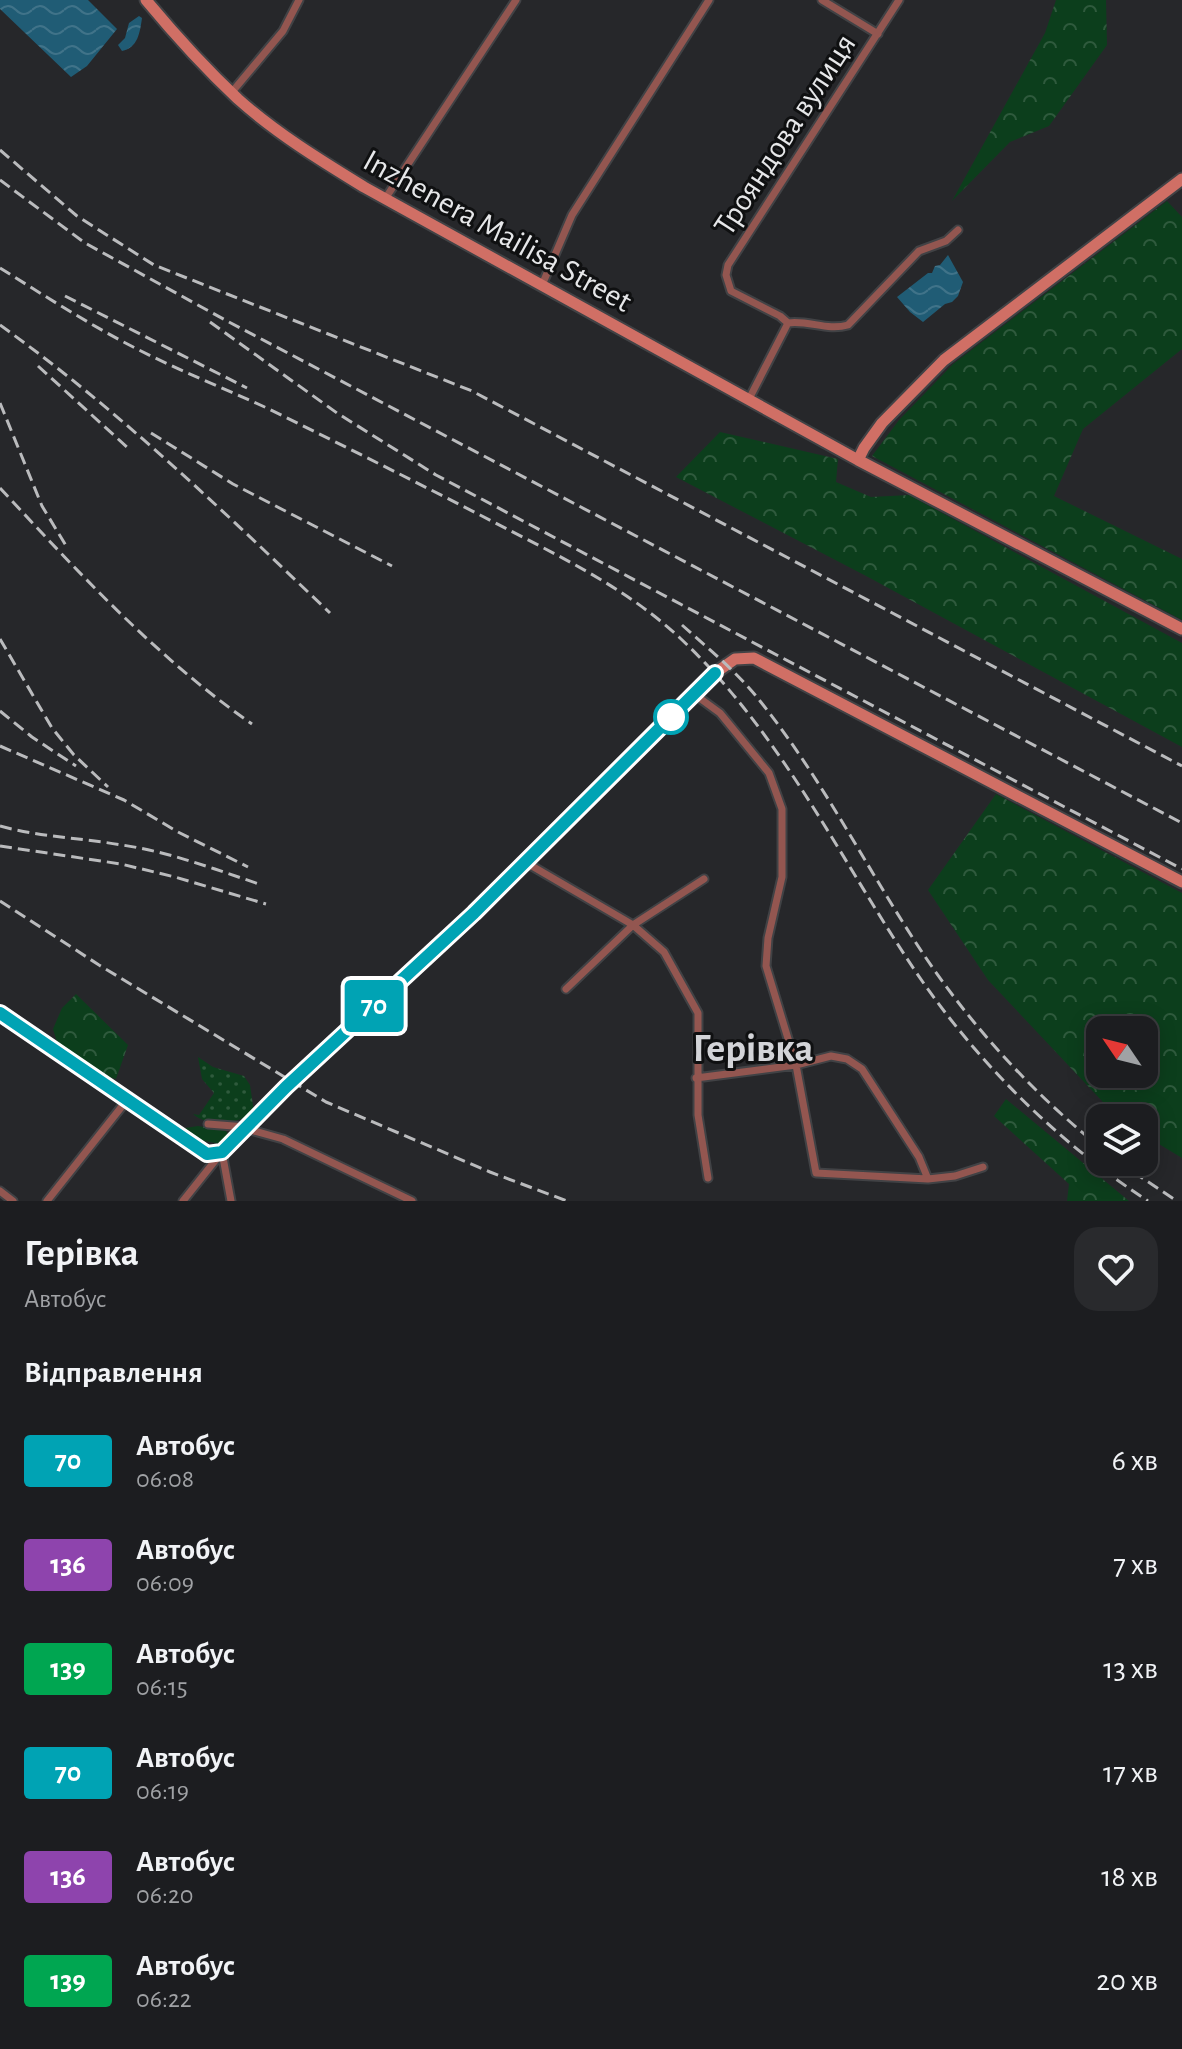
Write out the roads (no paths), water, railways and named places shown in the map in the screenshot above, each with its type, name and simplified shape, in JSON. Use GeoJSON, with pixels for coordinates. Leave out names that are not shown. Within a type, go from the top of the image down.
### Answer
{"type":"FeatureCollection","features":[{"type":"Feature","properties":{"kind":"street","name":"Inzhenera Mailisa Street"},"geometry":{"type":"LineString","coordinates":[[146,0],[181,42],[232,92],[300,147],[385,199],[858,460],[1182,629]]}},
{"type":"Feature","properties":{"kind":"street"},"geometry":{"type":"LineString","coordinates":[[232,92],[283,31],[299,0]]}},
{"type":"Feature","properties":{"kind":"street"},"geometry":{"type":"LineString","coordinates":[[385,199],[516,0]]}},
{"type":"Feature","properties":{"kind":"street"},"geometry":{"type":"LineString","coordinates":[[542,285],[572,215],[709,0]]}},
{"type":"Feature","properties":{"kind":"street"},"geometry":{"type":"LineString","coordinates":[[822,0],[878,34]]}},
{"type":"Feature","properties":{"kind":"street","name":"Трояндова вулиця"},"geometry":{"type":"LineString","coordinates":[[788,323],[731,291],[726,275],[728,265],[899,0]]}},
{"type":"Feature","properties":{"kind":"street"},"geometry":{"type":"LineString","coordinates":[[858,460],[882,423],[944,360],[1182,179]]}},
{"type":"Feature","properties":{"kind":"street"},"geometry":{"type":"LineString","coordinates":[[749,399],[788,323],[802,321],[837,328],[848,325],[919,251],[946,241],[958,230]]}},
{"type":"Feature","properties":{"kind":"street"},"geometry":{"type":"LineString","coordinates":[[183,1201],[222,1152],[286,1087],[474,913],[715,673],[735,659],[754,658],[1182,882]]}},
{"type":"Feature","properties":{"kind":"street"},"geometry":{"type":"LineString","coordinates":[[694,694],[720,713],[769,773],[782,809],[782,877],[768,938],[766,966],[796,1065],[816,1173],[928,1179],[955,1176],[983,1167]]}},
{"type":"Feature","properties":{"kind":"street"},"geometry":{"type":"LineString","coordinates":[[525,862],[633,925],[664,952],[698,1013],[698,1115],[708,1178]]}},
{"type":"Feature","properties":{"kind":"street"},"geometry":{"type":"LineString","coordinates":[[566,989],[633,925],[704,879]]}},
{"type":"Feature","properties":{"kind":"street"},"geometry":{"type":"LineString","coordinates":[[0,1013],[207,1154],[222,1152]]}},
{"type":"Feature","properties":{"kind":"street"},"geometry":{"type":"LineString","coordinates":[[696,1078],[796,1065],[831,1056],[847,1059],[862,1069],[919,1157],[928,1179]]}},
{"type":"Feature","properties":{"kind":"street"},"geometry":{"type":"LineString","coordinates":[[47,1201],[127,1100]]}},
{"type":"Feature","properties":{"kind":"street"},"geometry":{"type":"LineString","coordinates":[[208,1124],[248,1128],[283,1139],[412,1201]]}},
{"type":"Feature","properties":{"kind":"street"},"geometry":{"type":"LineString","coordinates":[[222,1152],[231,1201]]}},
{"type":"Feature","properties":{"kind":"street"},"geometry":{"type":"LineString","coordinates":[[0,1191],[13,1201]]}},
{"type":"Feature","properties":{"kind":"water"},"geometry":{"type":"Polygon","coordinates":[[[0,0],[88,0],[117,29],[87,66],[71,77],[0,9],[0,0]]]}},
{"type":"Feature","properties":{"kind":"water"},"geometry":{"type":"Polygon","coordinates":[[[139,16],[142,18],[137,39],[132,47],[122,51],[118,45],[125,38],[129,23],[139,16]]]}},
{"type":"Feature","properties":{"kind":"water"},"geometry":{"type":"Polygon","coordinates":[[[948,255],[963,282],[958,296],[923,322],[897,297],[932,273],[935,266],[940,265],[948,255]]]}},
{"type":"Feature","properties":{"kind":"railway"},"geometry":{"type":"LineString","coordinates":[[0,150],[77,216],[154,265],[472,391],[1182,766]]}},
{"type":"Feature","properties":{"kind":"railway"},"geometry":{"type":"LineString","coordinates":[[0,180],[85,243],[227,321],[1182,823]]}},
{"type":"Feature","properties":{"kind":"railway"},"geometry":{"type":"LineString","coordinates":[[0,268],[137,349],[269,409],[559,556],[610,585],[658,619],[714,673],[746,710],[801,789],[904,954],[983,1059],[1078,1150],[1148,1201]]}},
{"type":"Feature","properties":{"kind":"railway"},"geometry":{"type":"LineString","coordinates":[[65,296],[247,388]]}},
{"type":"Feature","properties":{"kind":"railway"},"geometry":{"type":"LineString","coordinates":[[210,322],[337,413],[436,475],[1182,869]]}},
{"type":"Feature","properties":{"kind":"railway"},"geometry":{"type":"LineString","coordinates":[[0,325],[129,427],[330,613]]}},
{"type":"Feature","properties":{"kind":"railway"},"geometry":{"type":"LineString","coordinates":[[38,366],[128,448]]}},
{"type":"Feature","properties":{"kind":"railway"},"geometry":{"type":"LineString","coordinates":[[0,403],[42,506],[68,549]]}},
{"type":"Feature","properties":{"kind":"railway"},"geometry":{"type":"LineString","coordinates":[[151,433],[233,484],[392,566]]}},
{"type":"Feature","properties":{"kind":"railway"},"geometry":{"type":"LineString","coordinates":[[0,488],[89,583],[151,643],[252,724]]}},
{"type":"Feature","properties":{"kind":"railway"},"geometry":{"type":"LineString","coordinates":[[682,625],[742,681],[782,730],[918,946],[957,1001],[1025,1079],[1086,1135]]}},
{"type":"Feature","properties":{"kind":"railway"},"geometry":{"type":"LineString","coordinates":[[0,639],[52,728],[74,755],[108,787]]}},
{"type":"Feature","properties":{"kind":"railway"},"geometry":{"type":"LineString","coordinates":[[0,711],[76,766]]}},
{"type":"Feature","properties":{"kind":"railway"},"geometry":{"type":"LineString","coordinates":[[0,746],[124,800],[178,832],[248,867]]}},
{"type":"Feature","properties":{"kind":"railway"},"geometry":{"type":"LineString","coordinates":[[0,826],[140,848],[259,884]]}},
{"type":"Feature","properties":{"kind":"railway"},"geometry":{"type":"LineString","coordinates":[[0,846],[121,864],[266,904]]}},
{"type":"Feature","properties":{"kind":"railway"},"geometry":{"type":"LineString","coordinates":[[0,901],[99,965],[326,1102],[490,1172],[567,1201]]}},
{"type":"Feature","properties":{"kind":"railway"},"geometry":{"type":"LineString","coordinates":[[1139,1176],[1177,1201]]}},
{"type":"Feature","properties":{"kind":"district","name":"Герівка"},"geometry":{"type":"Point","coordinates":[753,1047]}}]}
